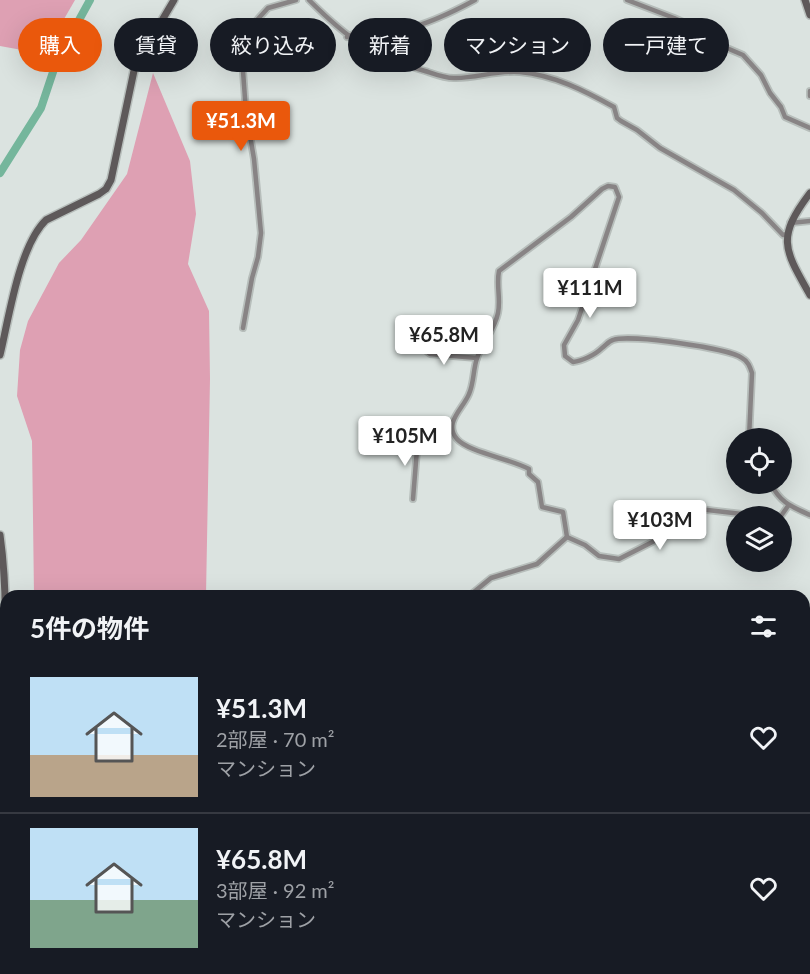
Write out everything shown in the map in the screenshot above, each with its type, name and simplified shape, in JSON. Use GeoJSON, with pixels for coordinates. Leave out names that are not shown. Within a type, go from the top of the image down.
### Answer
{"type":"FeatureCollection","features":[{"type":"Feature","properties":{"kind":"street"},"geometry":{"type":"LineString","coordinates":[[0,355],[28,245],[46,220],[106,189],[111,180],[135,66],[174,0]]}},
{"type":"Feature","properties":{"kind":"street"},"geometry":{"type":"LineString","coordinates":[[243,328],[261,233],[255,167],[246,112],[241,44],[246,32],[268,8],[296,0]]}},
{"type":"Feature","properties":{"kind":"street"},"geometry":{"type":"LineString","coordinates":[[309,0],[347,37],[393,62],[456,78],[519,72],[562,82],[614,106],[617,118],[621,122],[637,130],[660,148],[734,190],[762,213],[779,233],[788,234]]}},
{"type":"Feature","properties":{"kind":"street"},"geometry":{"type":"LineString","coordinates":[[347,37],[355,32],[407,29],[452,12],[475,0]]}},
{"type":"Feature","properties":{"kind":"street"},"geometry":{"type":"LineString","coordinates":[[627,0],[694,27],[722,46],[743,55],[761,75],[785,117],[810,128]]}},
{"type":"Feature","properties":{"kind":"street"},"geometry":{"type":"LineString","coordinates":[[804,1],[810,15]]}},
{"type":"Feature","properties":{"kind":"street"},"geometry":{"type":"LineString","coordinates":[[810,91],[810,96]]}},
{"type":"Feature","properties":{"kind":"street"},"geometry":{"type":"LineString","coordinates":[[567,537],[563,512],[542,507],[538,482],[529,474],[529,469],[467,446],[455,438],[452,421],[470,394],[477,358],[499,311],[497,286],[499,272],[571,218],[602,189],[608,186],[615,187],[619,197],[578,320],[564,345],[565,356],[573,362],[579,362],[600,351],[611,340],[624,338],[681,344],[742,357],[752,373],[750,428]]}},
{"type":"Feature","properties":{"kind":"street"},"geometry":{"type":"LineString","coordinates":[[810,193],[794,213],[790,223],[788,253],[810,295]]}},
{"type":"Feature","properties":{"kind":"street"},"geometry":{"type":"LineString","coordinates":[[790,223],[810,221]]}},
{"type":"Feature","properties":{"kind":"street"},"geometry":{"type":"LineString","coordinates":[[425,350],[430,354],[477,358]]}},
{"type":"Feature","properties":{"kind":"street"},"geometry":{"type":"LineString","coordinates":[[413,499],[418,436]]}},
{"type":"Feature","properties":{"kind":"street"},"geometry":{"type":"LineString","coordinates":[[776,494],[788,506]]}},
{"type":"Feature","properties":{"kind":"street"},"geometry":{"type":"LineString","coordinates":[[567,537],[585,545],[599,556],[614,560],[626,557],[670,533],[699,508],[726,512]]}},
{"type":"Feature","properties":{"kind":"street"},"geometry":{"type":"LineString","coordinates":[[792,508],[810,515]]}},
{"type":"Feature","properties":{"kind":"street"},"geometry":{"type":"LineString","coordinates":[[0,535],[4,590]]}},
{"type":"Feature","properties":{"kind":"street"},"geometry":{"type":"LineString","coordinates":[[476,590],[491,578],[537,564],[567,537]]}},
{"type":"Feature","properties":{"kind":"shaded area"},"geometry":{"type":"Polygon","coordinates":[[[0,0],[75,0],[65,18],[18,18],[18,49],[0,46],[0,0]]]}},
{"type":"Feature","properties":{"kind":"shaded area"},"geometry":{"type":"Polygon","coordinates":[[[153,73],[190,161],[196,214],[188,264],[209,311],[206,590],[34,590],[32,441],[17,396],[20,350],[28,321],[59,263],[81,240],[127,174],[153,73]]]}},
{"type":"Feature","properties":{"kind":"waterway"},"geometry":{"type":"LineString","coordinates":[[0,173],[41,108],[57,60],[90,0]]}}]}
